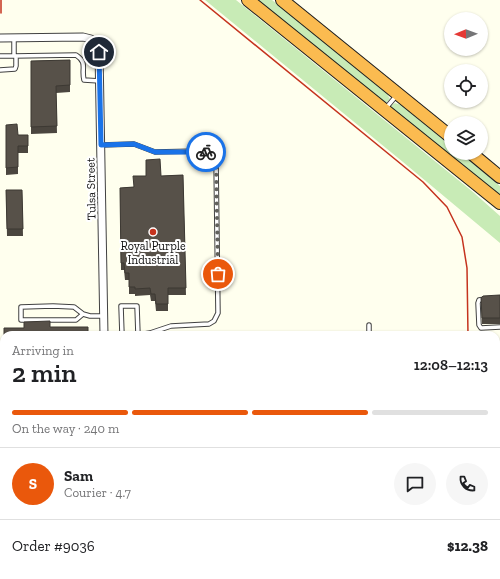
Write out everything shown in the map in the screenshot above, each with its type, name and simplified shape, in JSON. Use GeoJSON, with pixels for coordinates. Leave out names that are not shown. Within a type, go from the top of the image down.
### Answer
{"type":"FeatureCollection","features":[{"type":"Feature","properties":{"kind":"highway"},"geometry":{"type":"LineString","coordinates":[[248,0],[500,203]]}},
{"type":"Feature","properties":{"kind":"highway"},"geometry":{"type":"LineString","coordinates":[[282,0],[444,131]]}},
{"type":"Feature","properties":{"kind":"highway"},"geometry":{"type":"LineString","coordinates":[[479,160],[500,177]]}},
{"type":"Feature","properties":{"kind":"street","name":"Tulsa Street"},"geometry":{"type":"LineString","coordinates":[[14,38],[84,37],[91,39],[99,52],[104,331]]}},
{"type":"Feature","properties":{"kind":"street"},"geometry":{"type":"LineString","coordinates":[[0,38],[14,38]]}},
{"type":"Feature","properties":{"kind":"lane"},"geometry":{"type":"LineString","coordinates":[[0,70],[15,69],[14,38]]}},
{"type":"Feature","properties":{"kind":"lane"},"geometry":{"type":"LineString","coordinates":[[0,56],[76,55],[82,59],[84,63],[84,80],[100,81]]}},
{"type":"Feature","properties":{"kind":"lane"},"geometry":{"type":"LineString","coordinates":[[384,110],[397,94]]}},
{"type":"Feature","properties":{"kind":"lane"},"geometry":{"type":"LineString","coordinates":[[101,145],[134,144],[155,152],[205,151],[210,152],[216,160],[218,313],[214,321],[209,324],[171,326],[156,331]]}},
{"type":"Feature","properties":{"kind":"lane"},"geometry":{"type":"LineString","coordinates":[[488,299],[482,299],[478,303],[479,325],[481,328],[500,327]]}},
{"type":"Feature","properties":{"kind":"lane"},"geometry":{"type":"LineString","coordinates":[[83,314],[76,320],[21,320],[21,307],[74,306],[83,314],[90,316],[104,316]]}},
{"type":"Feature","properties":{"kind":"lane"},"geometry":{"type":"LineString","coordinates":[[122,331],[121,306],[137,306],[138,331]]}},
{"type":"Feature","properties":{"kind":"lane"},"geometry":{"type":"LineString","coordinates":[[369,324],[369,331]]}},
{"type":"Feature","properties":{"kind":"lane"},"geometry":{"type":"LineString","coordinates":[[500,404],[500,460]]}},
{"type":"Feature","properties":{"kind":"green space"},"geometry":{"type":"Polygon","coordinates":[[[205,0],[236,0],[473,192],[500,216],[500,243],[403,162],[205,0]]]}},
{"type":"Feature","properties":{"kind":"green space"},"geometry":{"type":"Polygon","coordinates":[[[255,0],[272,0],[387,94],[390,99],[384,103],[255,0]]]}},
{"type":"Feature","properties":{"kind":"green space"},"geometry":{"type":"Polygon","coordinates":[[[395,103],[401,105],[444,140],[444,153],[389,107],[395,103]]]}},
{"type":"Feature","properties":{"kind":"green space"},"geometry":{"type":"Polygon","coordinates":[[[453,160],[468,160],[500,186],[500,199],[453,160]]]}},
{"type":"Feature","properties":{"kind":"building"},"geometry":{"type":"Polygon","coordinates":[[[70,60],[70,85],[56,86],[57,126],[31,127],[31,61],[70,60]]]}},
{"type":"Feature","properties":{"kind":"building"},"geometry":{"type":"Polygon","coordinates":[[[17,124],[18,135],[28,135],[28,146],[18,146],[18,167],[6,168],[6,125],[17,124]]]}},
{"type":"Feature","properties":{"kind":"building","name":"Royal Purple Industrial"},"geometry":{"type":"Polygon","coordinates":[[[160,159],[161,176],[183,175],[186,288],[168,288],[168,304],[156,304],[155,294],[151,294],[150,288],[135,289],[135,287],[129,287],[129,273],[125,273],[124,263],[121,263],[120,188],[134,187],[133,176],[146,176],[146,160],[160,159]]]}},
{"type":"Feature","properties":{"kind":"building"},"geometry":{"type":"Polygon","coordinates":[[[6,190],[22,190],[23,229],[7,229],[6,190]]]}},
{"type":"Feature","properties":{"kind":"building"},"geometry":{"type":"Polygon","coordinates":[[[500,295],[500,318],[482,318],[481,298],[483,296],[500,295]]]}},
{"type":"Feature","properties":{"kind":"building"},"geometry":{"type":"Polygon","coordinates":[[[50,321],[50,327],[88,327],[88,331],[4,331],[4,328],[24,328],[24,322],[50,321]]]}},
{"type":"Feature","properties":{"kind":"railway"},"geometry":{"type":"LineString","coordinates":[[1,0],[1,13]]}},
{"type":"Feature","properties":{"kind":"railway"},"geometry":{"type":"LineString","coordinates":[[200,0],[423,182],[447,207],[462,237],[467,268],[468,331]]}},
{"type":"Feature","properties":{"kind":"way so far"},"geometry":{"type":"LineString","coordinates":[[206,152],[210,152],[216,160],[218,274]]}},
{"type":"Feature","properties":{"kind":"place","name":"Royal Purple Industrial"},"geometry":{"type":"Point","coordinates":[153,232]}},
{"type":"Feature","properties":{"kind":"route"},"geometry":{"type":"LineString","coordinates":[[99,52],[101,145],[134,144],[155,152],[206,152]]}}]}
